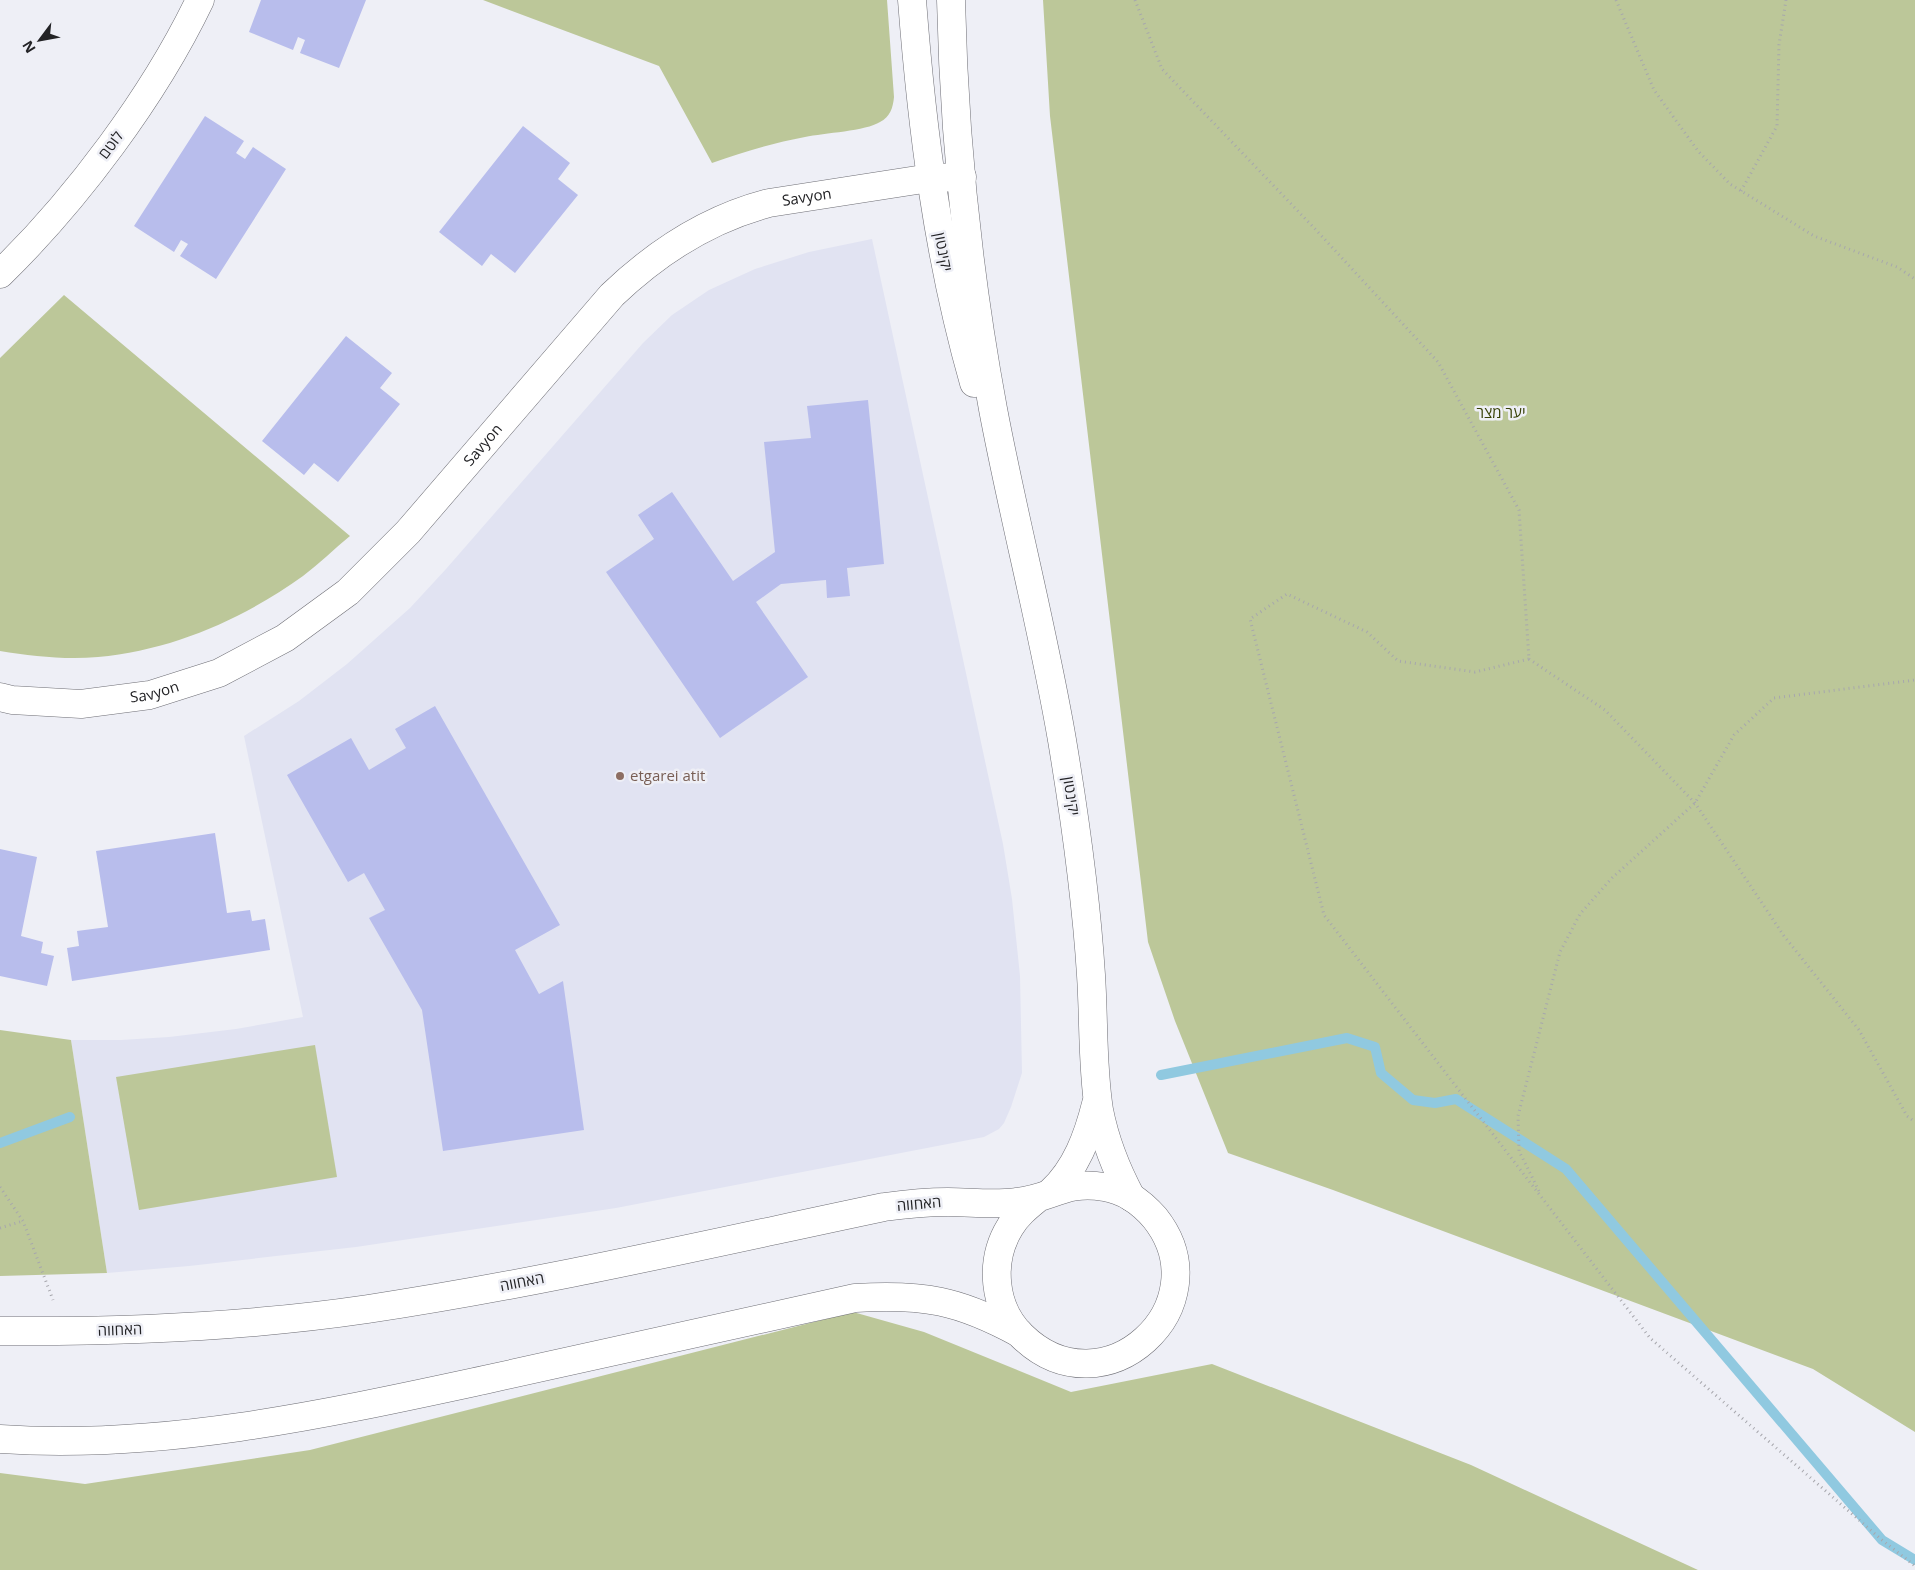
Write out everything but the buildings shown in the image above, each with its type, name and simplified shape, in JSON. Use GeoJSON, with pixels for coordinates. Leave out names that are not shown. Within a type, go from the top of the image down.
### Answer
{"type":"FeatureCollection","features":[{"type":"Feature","properties":{"kind":"street","name":"לוטם"},"geometry":{"type":"LineString","coordinates":[[0,274],[72,196],[132,116],[186,28],[200,0]]}},
{"type":"Feature","properties":{"kind":"street","name":"יקינטון"},"geometry":{"type":"LineString","coordinates":[[912,0],[919,90],[930,178],[945,264],[963,346],[985,423],[1010,497]]}},
{"type":"Feature","properties":{"kind":"street","name":"יקינטון"},"geometry":{"type":"LineString","coordinates":[[951,0],[956,118],[978,318],[1010,497],[1044,643],[1062,740],[1088,931],[1097,1100],[1103,1130],[1112,1159],[1131,1197]]}},
{"type":"Feature","properties":{"kind":"street","name":"Savyon"},"geometry":{"type":"LineString","coordinates":[[0,697],[12,700],[81,704],[150,695],[219,673],[285,638],[348,592],[408,532],[612,295],[668,248],[708,225],[749,209],[778,202],[930,178],[962,177]]}},
{"type":"Feature","properties":{"kind":"street","name":"יקינטון"},"geometry":{"type":"LineString","coordinates":[[1045,1195],[1062,1182],[1078,1156],[1089,1129],[1097,1100]]}},
{"type":"Feature","properties":{"kind":"street"},"geometry":{"type":"LineString","coordinates":[[1078,1185],[1106,1187],[1131,1197],[1147,1210],[1162,1227],[1172,1253],[1175,1267],[1173,1294],[1163,1320],[1155,1331],[1133,1350],[1114,1359],[1093,1363],[1066,1361],[1053,1357],[1029,1343],[1019,1333],[1004,1308],[999,1295],[996,1267],[1009,1228],[1022,1212],[1045,1195],[1078,1185]]}},
{"type":"Feature","properties":{"kind":"street","name":"האחווה"},"geometry":{"type":"LineString","coordinates":[[0,1331],[126,1330],[248,1323],[366,1309],[478,1291],[884,1207],[947,1202],[1015,1202],[1045,1195]]}},
{"type":"Feature","properties":{"kind":"street"},"geometry":{"type":"LineString","coordinates":[[0,1439],[125,1439],[235,1428],[350,1409],[855,1298],[898,1296],[952,1303],[981,1314],[1019,1333]]}},
{"type":"Feature","properties":{"kind":"path"},"geometry":{"type":"LineString","coordinates":[[1135,0],[1162,68],[1438,362],[1519,510],[1529,659]]}},
{"type":"Feature","properties":{"kind":"path"},"geometry":{"type":"LineString","coordinates":[[1616,0],[1654,90],[1698,151],[1730,184],[1814,236],[1897,266],[1915,279]]}},
{"type":"Feature","properties":{"kind":"path"},"geometry":{"type":"LineString","coordinates":[[1740,191],[1777,126],[1779,45],[1786,0]]}},
{"type":"Feature","properties":{"kind":"path"},"geometry":{"type":"LineString","coordinates":[[1915,1122],[1907,1116],[1859,1030],[1784,936],[1695,803],[1605,710],[1529,659],[1475,672],[1398,661],[1367,632],[1287,594],[1250,619],[1324,915],[1650,1338],[1882,1540],[1915,1566]]}},
{"type":"Feature","properties":{"kind":"path"},"geometry":{"type":"LineString","coordinates":[[1544,1200],[1519,1151],[1518,1116],[1560,952],[1580,914],[1605,886],[1695,803],[1734,735],[1774,698],[1915,680]]}},
{"type":"Feature","properties":{"kind":"path"},"geometry":{"type":"LineString","coordinates":[[0,1187],[23,1221],[66,1331]]}},
{"type":"Feature","properties":{"kind":"path"},"geometry":{"type":"LineString","coordinates":[[0,1228],[23,1221]]}},
{"type":"Feature","properties":{"kind":"shaded area","name":"etgarei atit"},"geometry":{"type":"Polygon","coordinates":[[[872,239],[1003,844],[1012,899],[1020,976],[1022,1073],[1004,1123],[999,1129],[984,1137],[616,1208],[356,1247],[189,1266],[107,1273],[71,1040],[121,1040],[169,1037],[236,1029],[303,1017],[244,736],[299,701],[347,664],[410,608],[643,343],[672,315],[709,290],[755,269],[809,252],[872,239]]]}},
{"type":"Feature","properties":{"kind":"green space"},"geometry":{"type":"Polygon","coordinates":[[[483,0],[887,0],[893,105],[886,118],[865,128],[781,142],[712,163],[659,66],[483,0]]]}},
{"type":"Feature","properties":{"kind":"green space","name":"יער מצר"},"geometry":{"type":"Polygon","coordinates":[[[1043,0],[1915,0],[1915,1432],[1813,1369],[1333,1190],[1228,1153],[1175,1021],[1148,942],[1050,116],[1043,0]]]}},
{"type":"Feature","properties":{"kind":"green space"},"geometry":{"type":"Polygon","coordinates":[[[64,295],[350,536],[303,576],[280,592],[232,619],[180,640],[126,653],[86,658],[49,657],[0,651],[0,358],[64,295]]]}},
{"type":"Feature","properties":{"kind":"green space"},"geometry":{"type":"Polygon","coordinates":[[[0,1030],[71,1040],[107,1273],[0,1276],[0,1030]]]}},
{"type":"Feature","properties":{"kind":"green space"},"geometry":{"type":"Polygon","coordinates":[[[315,1045],[337,1177],[139,1210],[116,1077],[315,1045]]]}},
{"type":"Feature","properties":{"kind":"green space"},"geometry":{"type":"Polygon","coordinates":[[[853,1312],[924,1332],[1071,1392],[1212,1364],[1471,1465],[1698,1570],[0,1570],[0,1473],[85,1484],[310,1450],[853,1312]]]}},
{"type":"Feature","properties":{"kind":"waterway"},"geometry":{"type":"LineString","coordinates":[[1161,1075],[1347,1038],[1375,1047],[1381,1073],[1413,1100],[1435,1103],[1456,1099],[1566,1169],[1882,1540],[1915,1560]]}},
{"type":"Feature","properties":{"kind":"waterway"},"geometry":{"type":"LineString","coordinates":[[0,1143],[70,1117]]}},
{"type":"Feature","properties":{"kind":"place","name":"etgarei atit"},"geometry":{"type":"Point","coordinates":[620,776]}}]}
